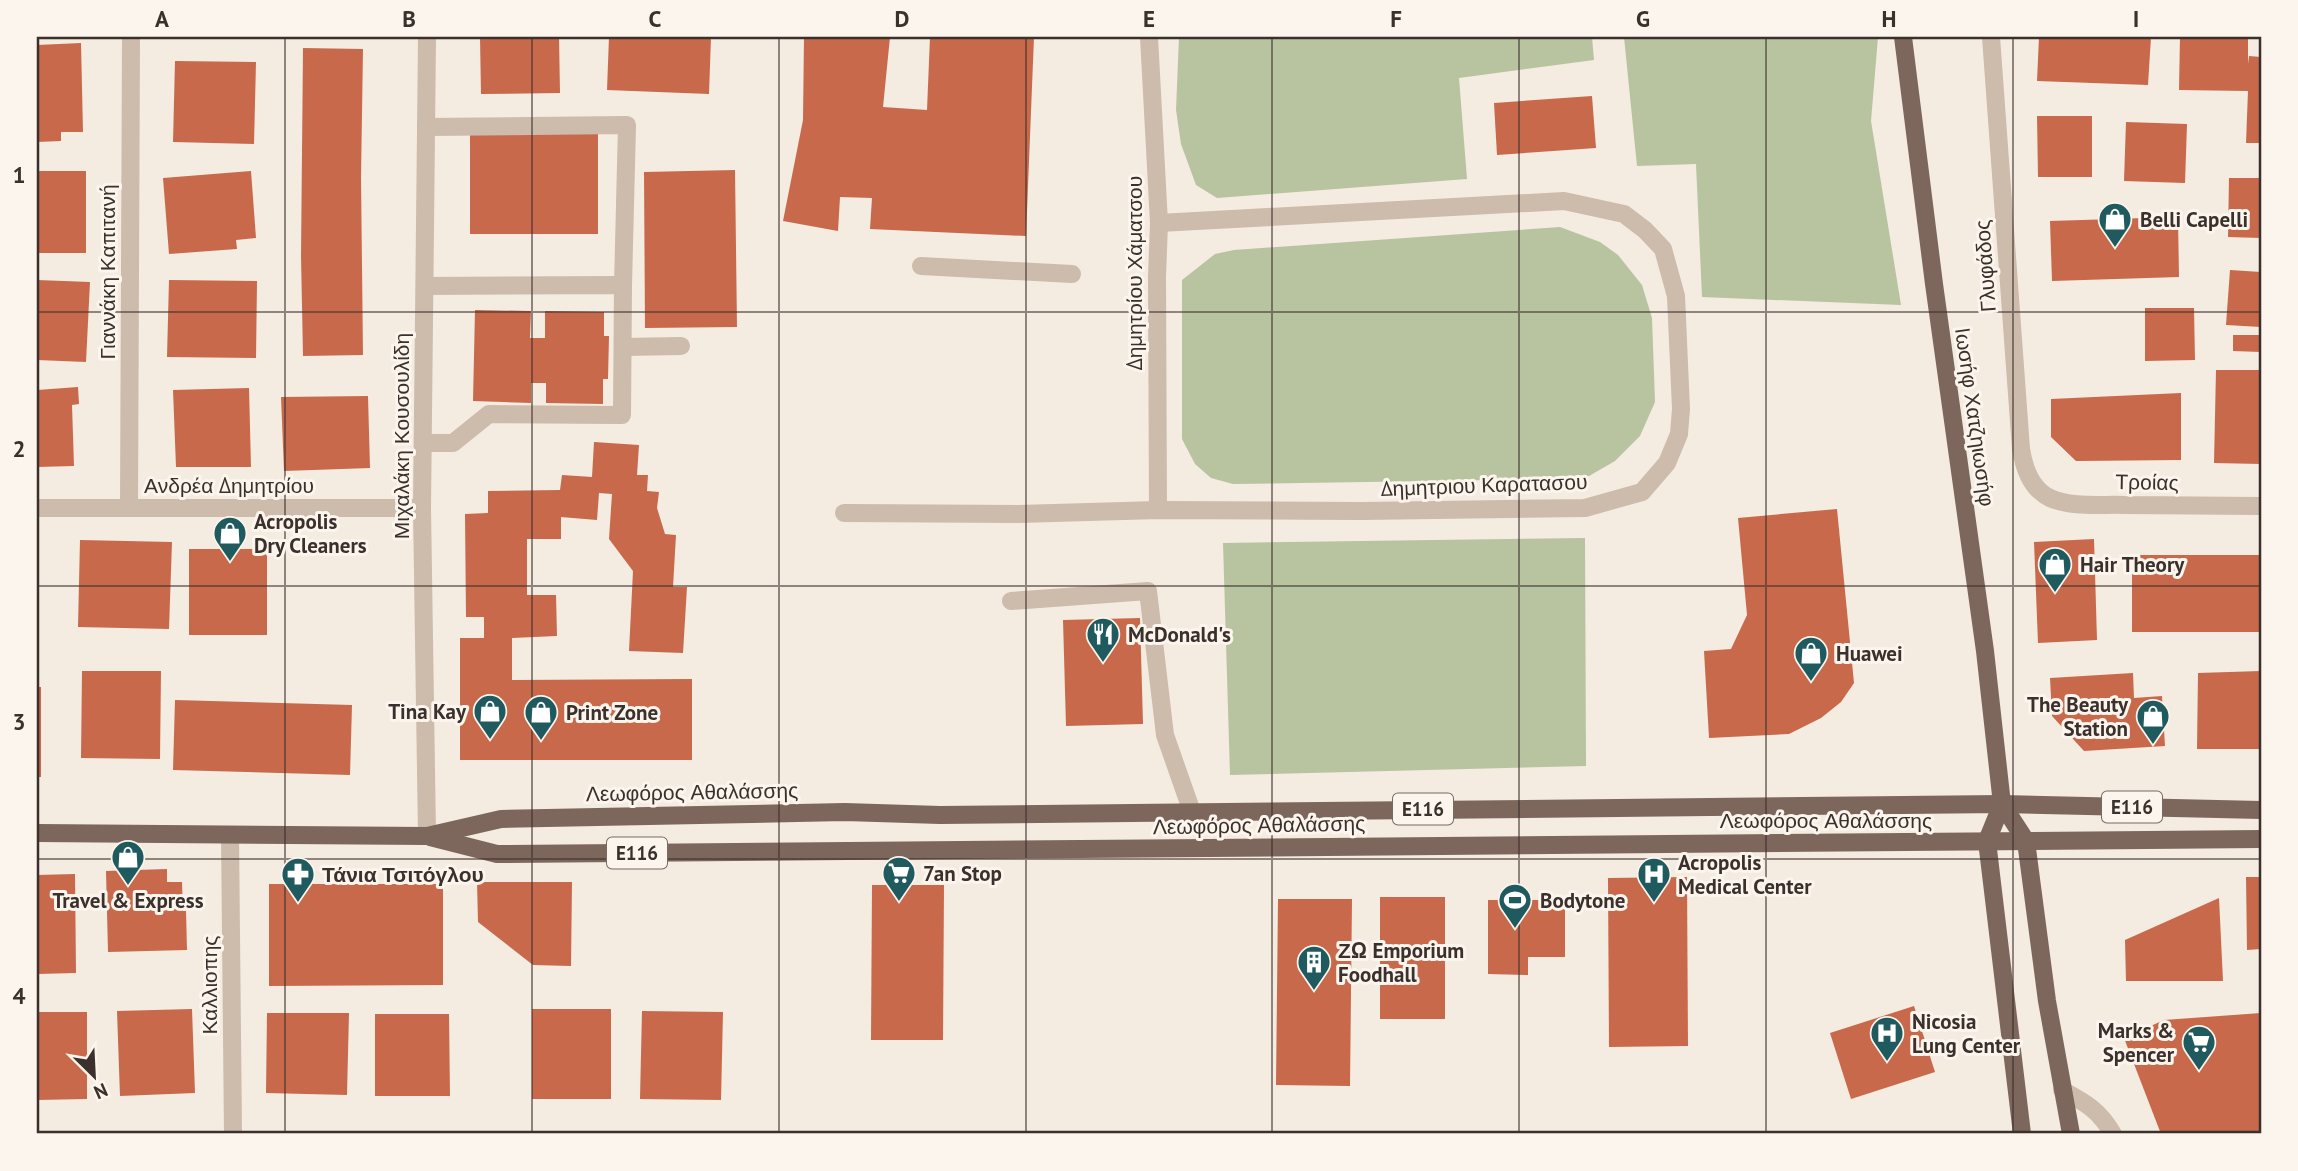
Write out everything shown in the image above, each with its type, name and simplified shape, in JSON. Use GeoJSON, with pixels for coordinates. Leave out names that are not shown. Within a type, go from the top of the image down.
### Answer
{"type":"FeatureCollection","features":[{"type":"Feature","properties":{"kind":"main road","name":"Ιωσήφ Χατζηιωσήφ"},"geometry":{"type":"LineString","coordinates":[[1903,37],[1985,651],[2002,804]]}},
{"type":"Feature","properties":{"kind":"main road","name":"Λεωφόρος Αθαλάσσης"},"geometry":{"type":"LineString","coordinates":[[37,833],[427,836],[501,819],[845,812],[940,815],[2002,804],[2261,810]]}},
{"type":"Feature","properties":{"kind":"main road"},"geometry":{"type":"LineString","coordinates":[[2002,804],[1987,841],[2022,1134]]}},
{"type":"Feature","properties":{"kind":"main road"},"geometry":{"type":"LineString","coordinates":[[2002,804],[2026,841],[2047,1001],[2071,1134]]}},
{"type":"Feature","properties":{"kind":"main road","name":"Λεωφόρος Αθαλάσσης"},"geometry":{"type":"LineString","coordinates":[[427,836],[497,854],[2261,839]]}},
{"type":"Feature","properties":{"kind":"street","name":"Γιαννάκη Καπιτανή"},"geometry":{"type":"LineString","coordinates":[[129,508],[131,37]]}},
{"type":"Feature","properties":{"kind":"street","name":"Μιχαλάκη Κουσουλίδη"},"geometry":{"type":"LineString","coordinates":[[427,37],[422,508],[427,836]]}},
{"type":"Feature","properties":{"kind":"street","name":"Δημητρίου Χάματσου"},"geometry":{"type":"LineString","coordinates":[[1149,37],[1159,223],[1158,510]]}},
{"type":"Feature","properties":{"kind":"street","name":"Γλυφάδος"},"geometry":{"type":"LineString","coordinates":[[1991,37],[2021,449],[2023,464],[2037,488]]}},
{"type":"Feature","properties":{"kind":"street"},"geometry":{"type":"LineString","coordinates":[[423,443],[453,443],[489,414],[622,415],[627,125],[426,127]]}},
{"type":"Feature","properties":{"kind":"street","name":"Δημητριου Καρατασου"},"geometry":{"type":"LineString","coordinates":[[844,513],[1019,514],[1158,510],[1335,512],[1585,508],[1642,492],[1667,463],[1679,434],[1681,409],[1676,296],[1663,249],[1645,230],[1624,214],[1564,201],[1159,223]]}},
{"type":"Feature","properties":{"kind":"street"},"geometry":{"type":"LineString","coordinates":[[921,266],[1072,274]]}},
{"type":"Feature","properties":{"kind":"street"},"geometry":{"type":"LineString","coordinates":[[425,286],[623,285]]}},
{"type":"Feature","properties":{"kind":"street"},"geometry":{"type":"LineString","coordinates":[[623,347],[681,346]]}},
{"type":"Feature","properties":{"kind":"street","name":"Τροίας"},"geometry":{"type":"LineString","coordinates":[[2037,488],[2049,498],[2081,504],[2261,506]]}},
{"type":"Feature","properties":{"kind":"street","name":"Ανδρέα Δημητρίου"},"geometry":{"type":"LineString","coordinates":[[37,508],[422,508]]}},
{"type":"Feature","properties":{"kind":"street"},"geometry":{"type":"LineString","coordinates":[[1011,601],[1148,591],[1165,735],[1192,812]]}},
{"type":"Feature","properties":{"kind":"street","name":"Καλλιοπης"},"geometry":{"type":"LineString","coordinates":[[230,835],[233,1134]]}},
{"type":"Feature","properties":{"kind":"street"},"geometry":{"type":"LineString","coordinates":[[2062,1090],[2092,1107],[2104,1119],[2113,1134]]}},
{"type":"Feature","properties":{"kind":"green space"},"geometry":{"type":"Polygon","coordinates":[[[1179,37],[1592,37],[1594,60],[1459,78],[1467,179],[1217,198],[1196,185],[1181,144],[1176,110],[1179,37]]]}},
{"type":"Feature","properties":{"kind":"green space"},"geometry":{"type":"Polygon","coordinates":[[[1624,37],[1878,37],[1871,121],[1901,305],[1702,297],[1696,164],[1637,166],[1624,37]]]}},
{"type":"Feature","properties":{"kind":"green space"},"geometry":{"type":"Polygon","coordinates":[[[1560,227],[1600,242],[1618,255],[1642,285],[1652,318],[1655,402],[1640,436],[1615,461],[1589,476],[1558,479],[1233,484],[1211,478],[1195,464],[1182,439],[1182,280],[1215,254],[1234,250],[1560,227]]]}},
{"type":"Feature","properties":{"kind":"green space"},"geometry":{"type":"Polygon","coordinates":[[[1585,538],[1586,766],[1230,775],[1223,543],[1585,538]]]}},
{"type":"Feature","properties":{"kind":"building"},"geometry":{"type":"Polygon","coordinates":[[[480,37],[559,37],[560,93],[481,94],[480,37]]]}},
{"type":"Feature","properties":{"kind":"building"},"geometry":{"type":"Polygon","coordinates":[[[609,37],[711,37],[709,94],[607,90],[609,37]]]}},
{"type":"Feature","properties":{"kind":"building"},"geometry":{"type":"Polygon","coordinates":[[[804,37],[890,37],[883,107],[927,110],[930,37],[1034,37],[1026,236],[870,229],[872,198],[840,197],[838,231],[783,221],[803,120],[804,37]]]}},
{"type":"Feature","properties":{"kind":"building"},"geometry":{"type":"Polygon","coordinates":[[[2039,37],[2151,37],[2148,85],[2037,81],[2039,37]]]}},
{"type":"Feature","properties":{"kind":"building"},"geometry":{"type":"Polygon","coordinates":[[[2180,37],[2248,37],[2248,64],[2249,56],[2261,57],[2261,143],[2246,143],[2248,91],[2179,90],[2180,37]]]}},
{"type":"Feature","properties":{"kind":"building"},"geometry":{"type":"Polygon","coordinates":[[[81,43],[83,132],[61,132],[61,141],[37,142],[37,45],[81,43]]]}},
{"type":"Feature","properties":{"kind":"building"},"geometry":{"type":"Polygon","coordinates":[[[303,48],[363,49],[363,355],[303,356],[303,48]]]}},
{"type":"Feature","properties":{"kind":"building"},"geometry":{"type":"Polygon","coordinates":[[[175,61],[256,62],[254,144],[173,142],[175,61]]]}},
{"type":"Feature","properties":{"kind":"building"},"geometry":{"type":"Polygon","coordinates":[[[1592,96],[1596,148],[1497,155],[1494,103],[1592,96]]]}},
{"type":"Feature","properties":{"kind":"building"},"geometry":{"type":"Polygon","coordinates":[[[2037,116],[2092,116],[2092,177],[2038,177],[2037,116]]]}},
{"type":"Feature","properties":{"kind":"building"},"geometry":{"type":"Polygon","coordinates":[[[2126,122],[2187,124],[2185,183],[2124,181],[2126,122]]]}},
{"type":"Feature","properties":{"kind":"building"},"geometry":{"type":"Polygon","coordinates":[[[598,132],[598,234],[470,234],[470,133],[598,132]]]}},
{"type":"Feature","properties":{"kind":"building"},"geometry":{"type":"Polygon","coordinates":[[[735,170],[737,327],[645,328],[644,172],[735,170]]]}},
{"type":"Feature","properties":{"kind":"building"},"geometry":{"type":"Polygon","coordinates":[[[37,171],[86,171],[86,253],[37,253],[37,171]]]}},
{"type":"Feature","properties":{"kind":"building"},"geometry":{"type":"Polygon","coordinates":[[[251,171],[256,238],[236,240],[237,249],[169,254],[163,178],[251,171]]]}},
{"type":"Feature","properties":{"kind":"building"},"geometry":{"type":"Polygon","coordinates":[[[2229,178],[2261,178],[2261,238],[2228,237],[2229,178]]]}},
{"type":"Feature","properties":{"kind":"building","name":"Belli Capelli"},"geometry":{"type":"Polygon","coordinates":[[[2178,217],[2179,277],[2052,281],[2050,221],[2178,217]]]}},
{"type":"Feature","properties":{"kind":"building"},"geometry":{"type":"Polygon","coordinates":[[[2230,270],[2261,272],[2261,327],[2226,325],[2230,270]]]}},
{"type":"Feature","properties":{"kind":"building"},"geometry":{"type":"Polygon","coordinates":[[[37,280],[90,282],[86,362],[37,360],[37,280]]]}},
{"type":"Feature","properties":{"kind":"building"},"geometry":{"type":"Polygon","coordinates":[[[169,280],[257,281],[256,358],[167,357],[169,280]]]}},
{"type":"Feature","properties":{"kind":"building"},"geometry":{"type":"Polygon","coordinates":[[[2145,308],[2194,308],[2195,360],[2145,361],[2145,308]]]}},
{"type":"Feature","properties":{"kind":"building"},"geometry":{"type":"Polygon","coordinates":[[[475,310],[531,311],[530,338],[545,338],[545,311],[604,312],[604,336],[609,336],[608,379],[603,379],[603,404],[546,403],[546,383],[531,383],[531,403],[473,401],[475,310]]]}},
{"type":"Feature","properties":{"kind":"building"},"geometry":{"type":"Polygon","coordinates":[[[2233,335],[2261,335],[2261,352],[2233,351],[2233,335]]]}},
{"type":"Feature","properties":{"kind":"building"},"geometry":{"type":"Polygon","coordinates":[[[2216,370],[2261,370],[2261,464],[2214,463],[2216,370]]]}},
{"type":"Feature","properties":{"kind":"building"},"geometry":{"type":"Polygon","coordinates":[[[78,387],[79,404],[72,405],[74,466],[37,467],[37,390],[78,387]]]}},
{"type":"Feature","properties":{"kind":"building"},"geometry":{"type":"Polygon","coordinates":[[[249,388],[251,467],[176,467],[173,390],[249,388]]]}},
{"type":"Feature","properties":{"kind":"building"},"geometry":{"type":"Polygon","coordinates":[[[2181,393],[2181,460],[2076,461],[2051,437],[2051,399],[2181,393]]]}},
{"type":"Feature","properties":{"kind":"building"},"geometry":{"type":"Polygon","coordinates":[[[368,396],[370,468],[284,471],[281,397],[368,396]]]}},
{"type":"Feature","properties":{"kind":"building"},"geometry":{"type":"Polygon","coordinates":[[[594,442],[639,445],[637,475],[648,475],[647,491],[659,492],[657,508],[665,534],[676,535],[673,587],[687,587],[683,653],[629,651],[633,571],[609,539],[612,494],[599,493],[597,520],[561,517],[561,539],[527,539],[527,595],[556,595],[557,636],[512,638],[512,680],[692,679],[692,760],[460,760],[460,638],[484,638],[484,617],[466,617],[465,514],[488,513],[488,491],[560,490],[562,475],[592,477],[594,442]]]}},
{"type":"Feature","properties":{"kind":"building"},"geometry":{"type":"Polygon","coordinates":[[[1837,509],[1854,683],[1841,702],[1821,718],[1789,734],[1709,738],[1704,651],[1731,649],[1747,615],[1738,518],[1837,509]]]}},
{"type":"Feature","properties":{"kind":"building"},"geometry":{"type":"Polygon","coordinates":[[[2094,539],[2097,640],[2038,643],[2034,542],[2094,539]]]}},
{"type":"Feature","properties":{"kind":"building"},"geometry":{"type":"Polygon","coordinates":[[[80,540],[172,542],[169,629],[78,627],[80,540]]]}},
{"type":"Feature","properties":{"kind":"building"},"geometry":{"type":"Polygon","coordinates":[[[189,549],[267,549],[267,635],[189,635],[189,549]]]}},
{"type":"Feature","properties":{"kind":"building"},"geometry":{"type":"Polygon","coordinates":[[[2132,555],[2261,555],[2261,632],[2132,632],[2132,555]]]}},
{"type":"Feature","properties":{"kind":"building","name":"McDonald's"},"geometry":{"type":"Polygon","coordinates":[[[1140,618],[1143,724],[1066,726],[1063,620],[1140,618]]]}},
{"type":"Feature","properties":{"kind":"building"},"geometry":{"type":"Polygon","coordinates":[[[82,671],[161,671],[160,759],[81,758],[82,671]]]}},
{"type":"Feature","properties":{"kind":"building"},"geometry":{"type":"Polygon","coordinates":[[[2261,671],[2261,749],[2197,749],[2198,673],[2261,671]]]}},
{"type":"Feature","properties":{"kind":"building"},"geometry":{"type":"Polygon","coordinates":[[[2133,673],[2134,698],[2162,696],[2165,746],[2084,751],[2052,716],[2050,678],[2133,673]]]}},
{"type":"Feature","properties":{"kind":"building"},"geometry":{"type":"Polygon","coordinates":[[[37,687],[41,687],[41,777],[37,777],[37,687]]]}},
{"type":"Feature","properties":{"kind":"building"},"geometry":{"type":"Polygon","coordinates":[[[175,700],[352,705],[350,775],[173,770],[175,700]]]}},
{"type":"Feature","properties":{"kind":"building"},"geometry":{"type":"Polygon","coordinates":[[[167,869],[167,882],[182,882],[187,950],[108,952],[106,871],[167,869]]]}},
{"type":"Feature","properties":{"kind":"building"},"geometry":{"type":"Polygon","coordinates":[[[75,874],[76,973],[37,974],[37,875],[75,874]]]}},
{"type":"Feature","properties":{"kind":"building"},"geometry":{"type":"Polygon","coordinates":[[[1687,877],[1688,1046],[1609,1047],[1608,878],[1687,877]]]}},
{"type":"Feature","properties":{"kind":"building"},"geometry":{"type":"Polygon","coordinates":[[[2246,877],[2261,877],[2261,949],[2247,950],[2246,877]]]}},
{"type":"Feature","properties":{"kind":"building"},"geometry":{"type":"Polygon","coordinates":[[[477,882],[572,882],[571,966],[533,965],[478,922],[477,882]]]}},
{"type":"Feature","properties":{"kind":"building"},"geometry":{"type":"Polygon","coordinates":[[[269,884],[443,884],[443,985],[269,986],[269,884]]]}},
{"type":"Feature","properties":{"kind":"building"},"geometry":{"type":"Polygon","coordinates":[[[872,885],[944,885],[943,1040],[871,1040],[872,885]]]}},
{"type":"Feature","properties":{"kind":"building"},"geometry":{"type":"Polygon","coordinates":[[[1380,897],[1445,897],[1445,1019],[1380,1019],[1380,897]]]}},
{"type":"Feature","properties":{"kind":"building"},"geometry":{"type":"Polygon","coordinates":[[[2219,898],[2223,981],[2126,981],[2125,940],[2219,898]]]}},
{"type":"Feature","properties":{"kind":"building","name":"ΖΩ Emporium Foodhall"},"geometry":{"type":"Polygon","coordinates":[[[1278,899],[1352,899],[1350,1086],[1276,1085],[1278,899]]]}},
{"type":"Feature","properties":{"kind":"building"},"geometry":{"type":"Polygon","coordinates":[[[1488,900],[1565,900],[1565,957],[1528,957],[1528,975],[1488,974],[1488,900]]]}},
{"type":"Feature","properties":{"kind":"building"},"geometry":{"type":"Polygon","coordinates":[[[1914,1006],[1935,1072],[1851,1099],[1830,1033],[1914,1006]]]}},
{"type":"Feature","properties":{"kind":"building"},"geometry":{"type":"Polygon","coordinates":[[[192,1009],[195,1093],[120,1096],[117,1011],[192,1009]]]}},
{"type":"Feature","properties":{"kind":"building"},"geometry":{"type":"Polygon","coordinates":[[[532,1009],[611,1009],[611,1099],[532,1099],[532,1009]]]}},
{"type":"Feature","properties":{"kind":"building"},"geometry":{"type":"Polygon","coordinates":[[[642,1011],[723,1012],[721,1100],[640,1099],[642,1011]]]}},
{"type":"Feature","properties":{"kind":"building"},"geometry":{"type":"Polygon","coordinates":[[[37,1012],[87,1012],[87,1099],[37,1100],[37,1012]]]}},
{"type":"Feature","properties":{"kind":"building"},"geometry":{"type":"Polygon","coordinates":[[[267,1013],[349,1013],[347,1095],[266,1093],[267,1013]]]}},
{"type":"Feature","properties":{"kind":"building","name":"Marks & Spencer"},"geometry":{"type":"Polygon","coordinates":[[[2261,1013],[2261,1134],[2161,1134],[2124,1038],[2164,1020],[2261,1013]]]}},
{"type":"Feature","properties":{"kind":"building"},"geometry":{"type":"Polygon","coordinates":[[[375,1014],[449,1014],[450,1096],[375,1096],[375,1014]]]}},
{"type":"Feature","properties":{"kind":"place","name":"Belli Capelli"},"geometry":{"type":"Point","coordinates":[2115,249]}},
{"type":"Feature","properties":{"kind":"place","name":"Acropolis Dry Cleaners"},"geometry":{"type":"Point","coordinates":[230,563]}},
{"type":"Feature","properties":{"kind":"place","name":"Hair Theory"},"geometry":{"type":"Point","coordinates":[2055,594]}},
{"type":"Feature","properties":{"kind":"place","name":"McDonald's"},"geometry":{"type":"Point","coordinates":[1103,664]}},
{"type":"Feature","properties":{"kind":"place","name":"Huawei"},"geometry":{"type":"Point","coordinates":[1811,683]}},
{"type":"Feature","properties":{"kind":"place","name":"Tina Kay"},"geometry":{"type":"Point","coordinates":[490,741]}},
{"type":"Feature","properties":{"kind":"place","name":"Print Zone"},"geometry":{"type":"Point","coordinates":[541,742]}},
{"type":"Feature","properties":{"kind":"place","name":"The Beauty Station"},"geometry":{"type":"Point","coordinates":[2153,746]}},
{"type":"Feature","properties":{"kind":"place","name":"Travel & Express"},"geometry":{"type":"Point","coordinates":[128,887]}},
{"type":"Feature","properties":{"kind":"place","name":"7an Stop"},"geometry":{"type":"Point","coordinates":[899,903]}},
{"type":"Feature","properties":{"kind":"place","name":"Τάνια Τσιτόγλου"},"geometry":{"type":"Point","coordinates":[298,904]}},
{"type":"Feature","properties":{"kind":"place","name":"Acropolis Medical Center"},"geometry":{"type":"Point","coordinates":[1654,904]}},
{"type":"Feature","properties":{"kind":"place","name":"Bodytone"},"geometry":{"type":"Point","coordinates":[1515,930]}},
{"type":"Feature","properties":{"kind":"place","name":"ΖΩ Emporium Foodhall"},"geometry":{"type":"Point","coordinates":[1314,992]}},
{"type":"Feature","properties":{"kind":"place","name":"Nicosia Lung Center"},"geometry":{"type":"Point","coordinates":[1887,1063]}},
{"type":"Feature","properties":{"kind":"place","name":"Marks & Spencer"},"geometry":{"type":"Point","coordinates":[2199,1072]}}]}
